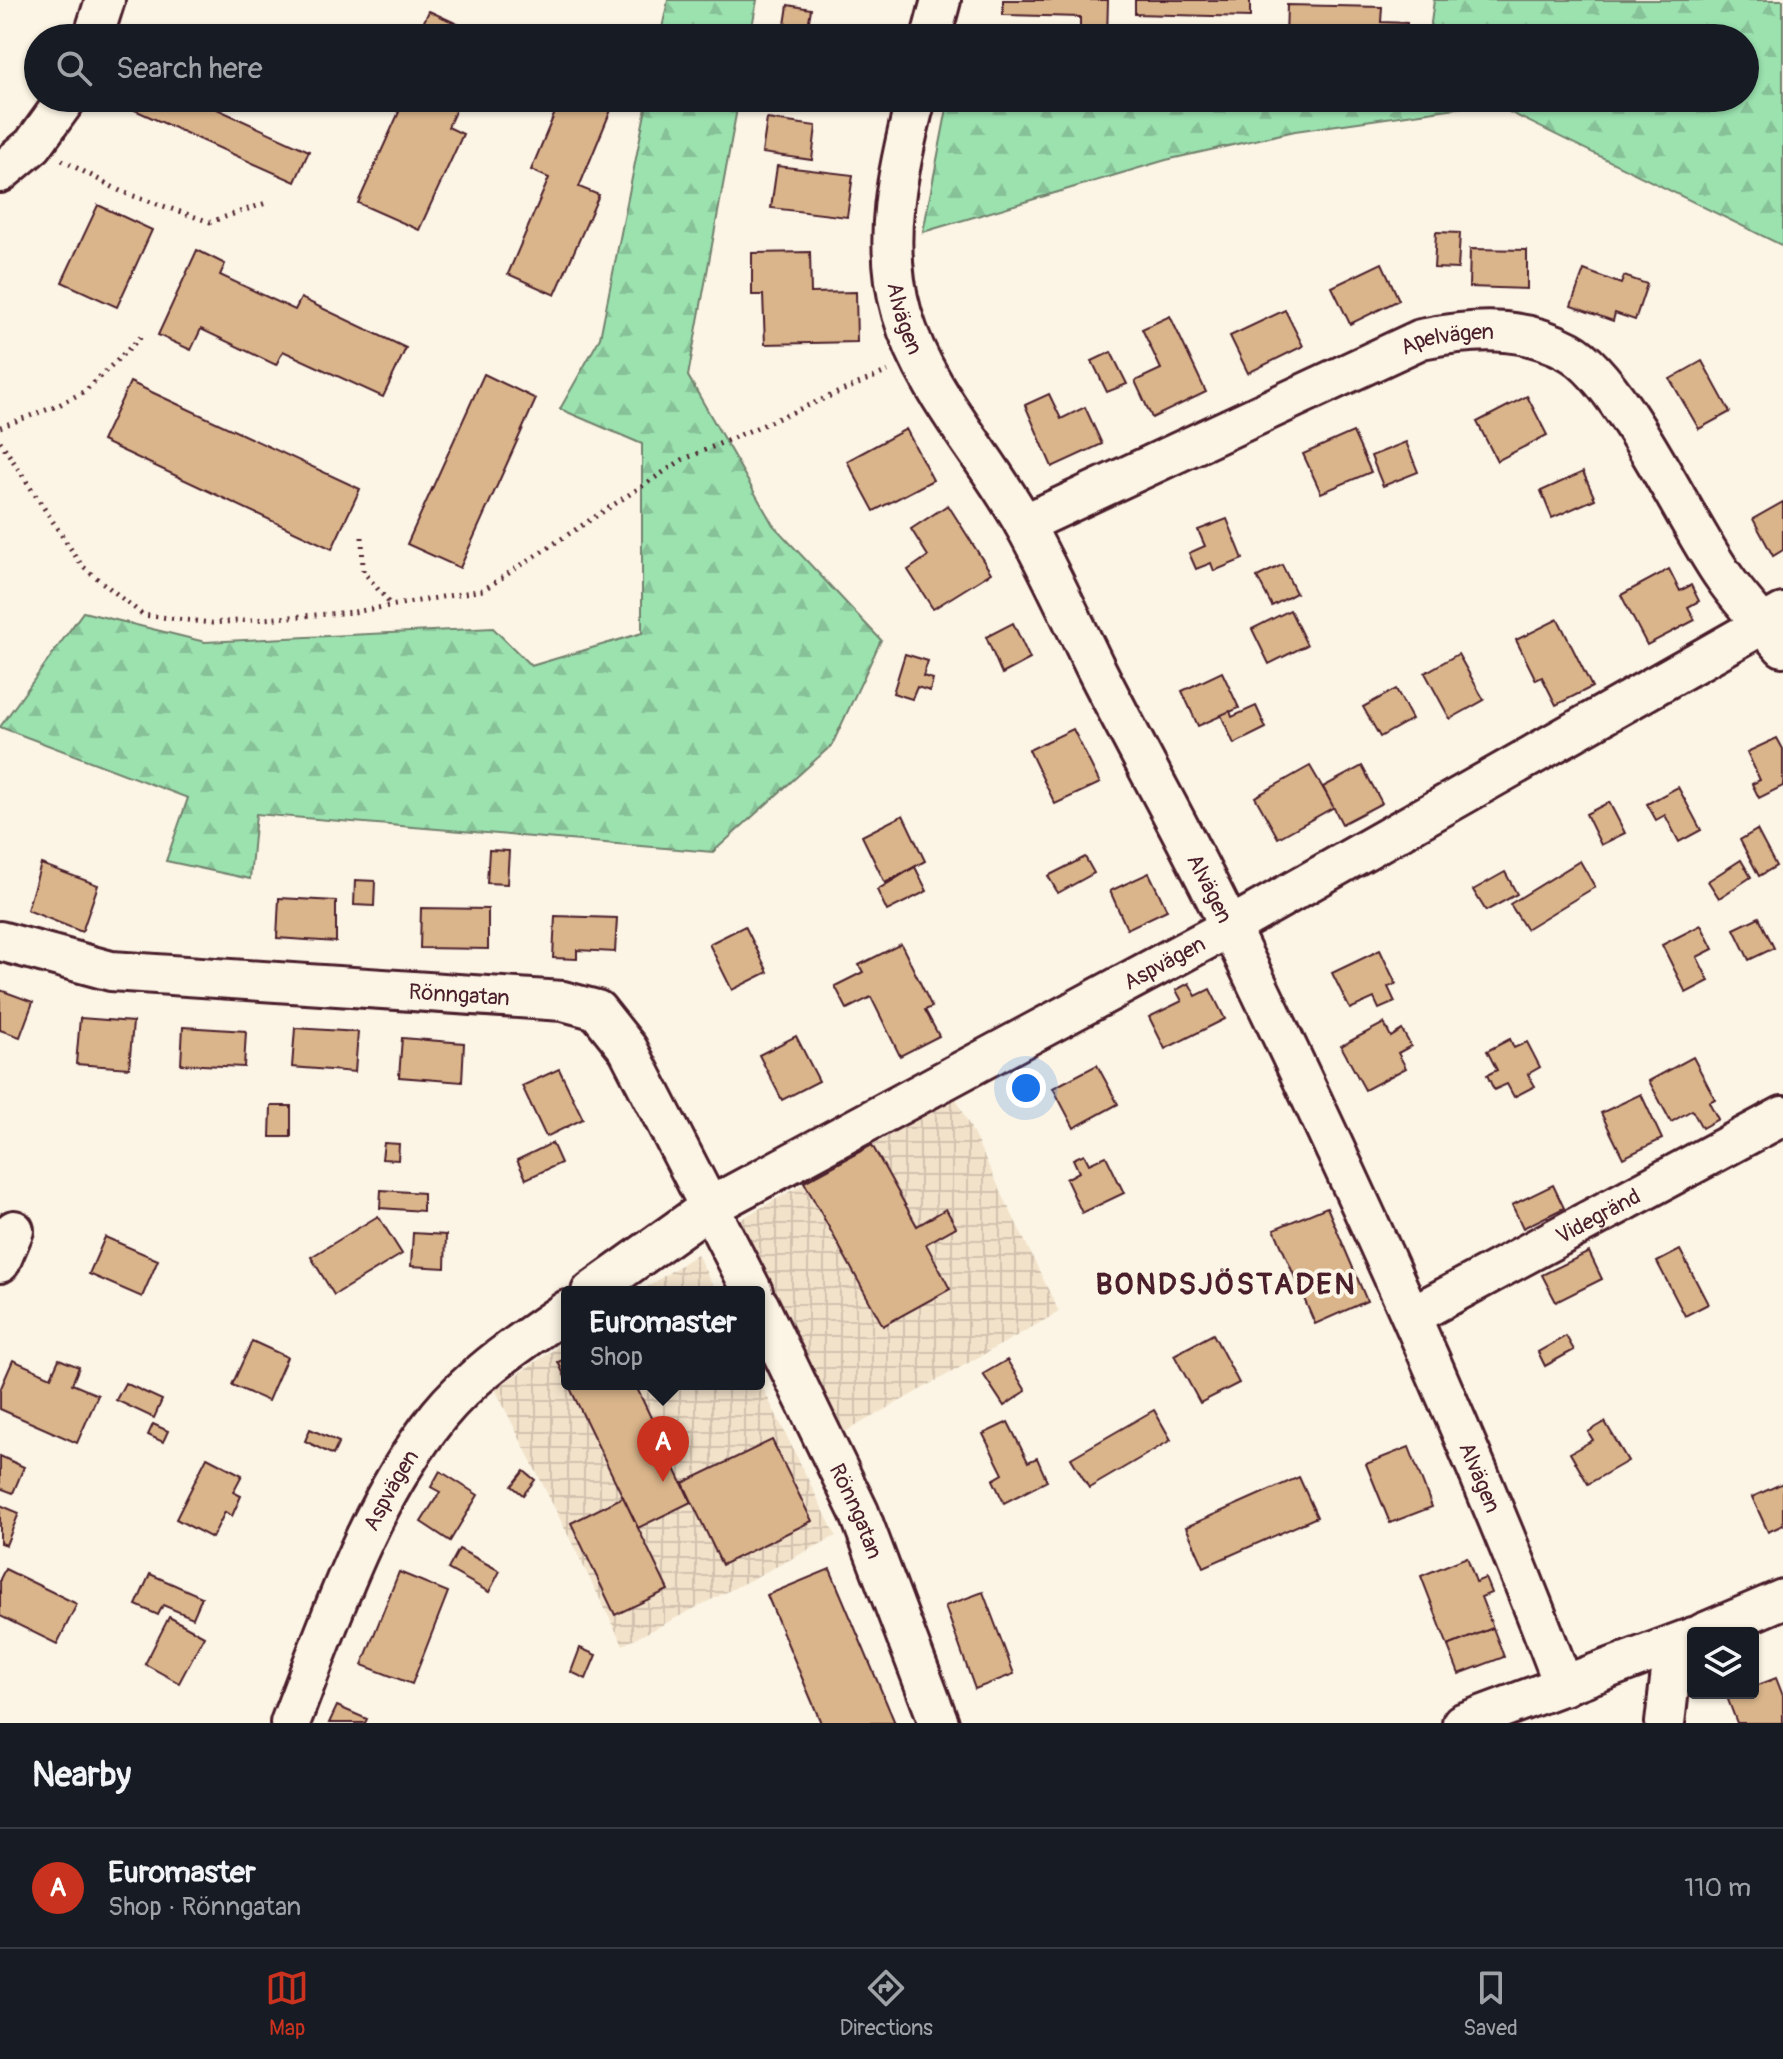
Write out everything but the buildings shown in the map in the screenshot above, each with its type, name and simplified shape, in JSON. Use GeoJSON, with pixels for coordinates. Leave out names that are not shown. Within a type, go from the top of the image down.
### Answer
{"type":"FeatureCollection","features":[{"type":"Feature","properties":{"kind":"street"},"geometry":{"type":"LineString","coordinates":[[97,24],[105,0]]}},
{"type":"Feature","properties":{"kind":"street"},"geometry":{"type":"LineString","coordinates":[[935,24],[941,0]]}},
{"type":"Feature","properties":{"kind":"street"},"geometry":{"type":"LineString","coordinates":[[0,173],[33,145],[57,112]]}},
{"type":"Feature","properties":{"kind":"street","name":"Alvägen"},"geometry":{"type":"LineString","coordinates":[[912,112],[897,172],[891,219],[894,270],[901,312],[919,358],[1024,524],[1230,927],[1413,1315],[1494,1503],[1564,1686]]}},
{"type":"Feature","properties":{"kind":"street","name":"Apelvägen"},"geometry":{"type":"LineString","coordinates":[[1024,524],[1421,339],[1473,329],[1522,333],[1571,352],[1600,379],[1723,576],[1776,628]]}},
{"type":"Feature","properties":{"kind":"street","name":"Aspvägen"},"geometry":{"type":"LineString","coordinates":[[599,1286],[711,1206],[1776,628]]}},
{"type":"Feature","properties":{"kind":"street","name":"Rönngatan"},"geometry":{"type":"LineString","coordinates":[[0,941],[111,971],[582,1004],[597,1010],[628,1049],[750,1286]]}},
{"type":"Feature","properties":{"kind":"street","name":"Videgränd"},"geometry":{"type":"LineString","coordinates":[[1413,1315],[1783,1116]]}},
{"type":"Feature","properties":{"kind":"street","name":"Aspvägen"},"geometry":{"type":"LineString","coordinates":[[290,1723],[365,1536],[407,1460],[440,1413],[488,1367],[561,1314]]}},
{"type":"Feature","properties":{"kind":"street","name":"Rönngatan"},"geometry":{"type":"LineString","coordinates":[[765,1317],[859,1512],[939,1723]]}},
{"type":"Feature","properties":{"kind":"street"},"geometry":{"type":"LineString","coordinates":[[1718,1627],[1783,1599]]}},
{"type":"Feature","properties":{"kind":"street"},"geometry":{"type":"LineString","coordinates":[[1462,1723],[1687,1640]]}},
{"type":"Feature","properties":{"kind":"street"},"geometry":{"type":"LineString","coordinates":[[1665,1723],[1687,1649]]}},
{"type":"Feature","properties":{"kind":"path"},"geometry":{"type":"LineString","coordinates":[[33,145],[122,192],[210,222],[269,202]]}},
{"type":"Feature","properties":{"kind":"path"},"geometry":{"type":"LineString","coordinates":[[0,427],[57,406],[85,391],[143,335]]}},
{"type":"Feature","properties":{"kind":"path"},"geometry":{"type":"LineString","coordinates":[[0,441],[82,566],[143,615],[212,623],[392,605],[483,590],[682,460],[919,358]]}},
{"type":"Feature","properties":{"kind":"path"},"geometry":{"type":"LineString","coordinates":[[362,537],[363,571],[392,605]]}},
{"type":"Feature","properties":{"kind":"shaded area"},"geometry":{"type":"Polygon","coordinates":[[[956,1098],[1059,1312],[845,1432],[732,1224],[956,1098]]]}},
{"type":"Feature","properties":{"kind":"shaded area"},"geometry":{"type":"Polygon","coordinates":[[[697,1254],[713,1286],[649,1286],[697,1254]]]}},
{"type":"Feature","properties":{"kind":"shaded area"},"geometry":{"type":"Polygon","coordinates":[[[561,1345],[561,1390],[764,1390],[836,1536],[623,1645],[495,1389],[561,1345]]]}},
{"type":"Feature","properties":{"kind":"green space"},"geometry":{"type":"Polygon","coordinates":[[[668,0],[757,0],[753,24],[663,24],[668,0]]]}},
{"type":"Feature","properties":{"kind":"green space"},"geometry":{"type":"Polygon","coordinates":[[[1434,0],[1783,0],[1783,246],[1509,112],[1759,112],[1759,24],[1431,24],[1434,0]]]}},
{"type":"Feature","properties":{"kind":"green space"},"geometry":{"type":"Polygon","coordinates":[[[645,112],[736,112],[688,376],[773,525],[881,640],[832,745],[713,852],[256,814],[250,879],[166,861],[188,798],[0,727],[83,612],[205,642],[493,628],[531,666],[642,633],[642,444],[560,409],[600,338],[645,112]]]}},
{"type":"Feature","properties":{"kind":"green space"},"geometry":{"type":"Polygon","coordinates":[[[946,112],[1428,112],[1295,131],[1166,160],[923,232],[946,112]]]}},
{"type":"Feature","properties":{"kind":"place","name":"Euromaster"},"geometry":{"type":"Point","coordinates":[663,1482]}},
{"type":"Feature","properties":{"kind":"district","name":"BONDSJÖSTADEN"},"geometry":{"type":"Point","coordinates":[1226,1284]}}]}
